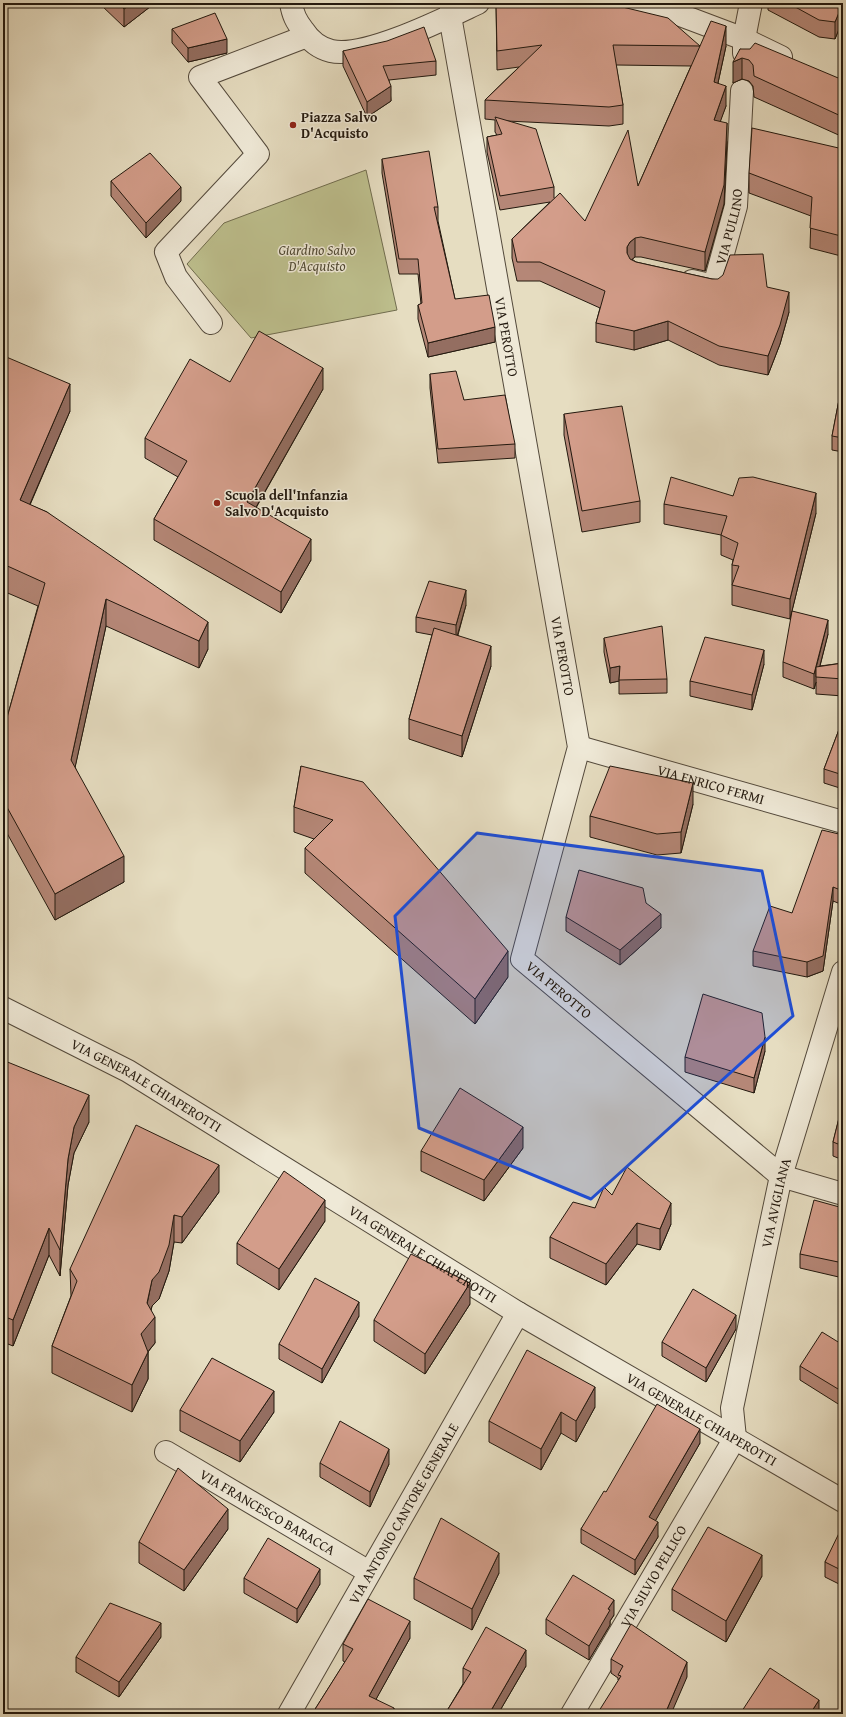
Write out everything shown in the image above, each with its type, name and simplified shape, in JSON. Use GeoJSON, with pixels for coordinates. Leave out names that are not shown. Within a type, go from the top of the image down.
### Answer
{"type":"FeatureCollection","features":[{"type":"Feature","properties":{"kind":"street"},"geometry":{"type":"LineString","coordinates":[[291,3],[293,16],[307,36],[318,47],[333,52],[356,51],[386,43],[451,9],[478,3]]}},
{"type":"Feature","properties":{"kind":"street"},"geometry":{"type":"LineString","coordinates":[[618,3],[675,13],[744,48],[801,66]]}},
{"type":"Feature","properties":{"kind":"street"},"geometry":{"type":"LineString","coordinates":[[744,48],[751,3]]}},
{"type":"Feature","properties":{"kind":"street","name":"VIA PEROTTO"},"geometry":{"type":"LineString","coordinates":[[451,9],[579,747],[522,959],[781,1176]]}},
{"type":"Feature","properties":{"kind":"street"},"geometry":{"type":"LineString","coordinates":[[211,323],[176,277],[166,252],[258,154],[200,77],[307,36]]}},
{"type":"Feature","properties":{"kind":"street","name":"VIA PULLINO"},"geometry":{"type":"LineString","coordinates":[[669,276],[714,286],[736,206],[742,91]]}},
{"type":"Feature","properties":{"kind":"street","name":"VIA ENRICO FERMI"},"geometry":{"type":"LineString","coordinates":[[579,747],[843,822]]}},
{"type":"Feature","properties":{"kind":"street","name":"VIA AVIGLIANA"},"geometry":{"type":"LineString","coordinates":[[735,1438],[732,1408],[781,1176],[843,972]]}},
{"type":"Feature","properties":{"kind":"street","name":"VIA GENERALE CHIAPEROTTI"},"geometry":{"type":"LineString","coordinates":[[3,1008],[128,1071],[518,1313],[843,1501]]}},
{"type":"Feature","properties":{"kind":"street"},"geometry":{"type":"LineString","coordinates":[[781,1176],[843,1194]]}},
{"type":"Feature","properties":{"kind":"street","name":"VIA ANTONIO CANTORE GENERALE"},"geometry":{"type":"LineString","coordinates":[[288,1714],[518,1313]]}},
{"type":"Feature","properties":{"kind":"street","name":"VIA SILVIO PELLICO"},"geometry":{"type":"LineString","coordinates":[[572,1714],[735,1438]]}},
{"type":"Feature","properties":{"kind":"street","name":"VIA FRANCESCO BARACCA"},"geometry":{"type":"LineString","coordinates":[[166,1452],[370,1572]]}},
{"type":"Feature","properties":{"kind":"highlighted area"},"geometry":{"type":"Polygon","coordinates":[[[477,833],[762,871],[793,1016],[591,1199],[419,1128],[395,916],[477,833]]]}},
{"type":"Feature","properties":{"kind":"green space","name":"Giardino Salvo D'Acquisto"},"geometry":{"type":"Polygon","coordinates":[[[366,170],[397,310],[251,338],[187,264],[224,223],[366,170]]]}},
{"type":"Feature","properties":{"kind":"building"},"geometry":{"type":"Polygon","coordinates":[[[118,3],[132,3],[124,9],[118,3]]]}},
{"type":"Feature","properties":{"kind":"building"},"geometry":{"type":"Polygon","coordinates":[[[496,3],[606,3],[668,18],[700,46],[613,45],[623,105],[609,107],[485,100],[542,45],[497,51],[496,3]]]}},
{"type":"Feature","properties":{"kind":"building"},"geometry":{"type":"Polygon","coordinates":[[[788,3],[843,3],[835,22],[819,20],[788,3]]]}},
{"type":"Feature","properties":{"kind":"building"},"geometry":{"type":"Polygon","coordinates":[[[215,13],[227,39],[188,48],[172,29],[215,13]]]}},
{"type":"Feature","properties":{"kind":"building"},"geometry":{"type":"Polygon","coordinates":[[[711,21],[726,26],[714,82],[726,86],[714,120],[727,123],[724,185],[705,252],[641,237],[635,238],[630,242],[627,247],[627,253],[630,259],[636,262],[712,279],[718,279],[723,275],[730,255],[763,254],[767,287],[789,292],[780,325],[768,356],[719,346],[668,321],[634,331],[596,323],[605,291],[540,262],[517,262],[512,239],[560,193],[585,221],[628,130],[638,186],[711,21]]]}},
{"type":"Feature","properties":{"kind":"building"},"geometry":{"type":"Polygon","coordinates":[[[424,27],[436,61],[383,66],[391,86],[367,102],[343,51],[387,41],[424,27]]]}},
{"type":"Feature","properties":{"kind":"building"},"geometry":{"type":"Polygon","coordinates":[[[755,43],[843,80],[843,117],[754,76],[753,65],[749,60],[742,58],[733,62],[740,49],[750,49],[755,43]]]}},
{"type":"Feature","properties":{"kind":"building"},"geometry":{"type":"Polygon","coordinates":[[[495,117],[536,129],[554,187],[500,196],[487,137],[502,134],[495,117]]]}},
{"type":"Feature","properties":{"kind":"building"},"geometry":{"type":"Polygon","coordinates":[[[752,128],[843,149],[843,232],[841,236],[810,228],[812,197],[749,173],[752,128]]]}},
{"type":"Feature","properties":{"kind":"building"},"geometry":{"type":"Polygon","coordinates":[[[429,151],[438,207],[434,207],[455,299],[489,295],[495,327],[428,343],[418,305],[422,303],[418,259],[399,259],[382,159],[429,151]]]}},
{"type":"Feature","properties":{"kind":"building"},"geometry":{"type":"Polygon","coordinates":[[[150,153],[181,187],[146,223],[111,181],[150,153]]]}},
{"type":"Feature","properties":{"kind":"building","name":"Scuola dell'Infanzia Salvo D'Acquisto"},"geometry":{"type":"Polygon","coordinates":[[[259,331],[323,368],[247,502],[311,539],[281,592],[154,519],[187,461],[145,438],[190,359],[230,382],[259,331]]]}},
{"type":"Feature","properties":{"kind":"building"},"geometry":{"type":"Polygon","coordinates":[[[4,356],[70,384],[20,500],[47,512],[208,622],[199,641],[106,599],[71,760],[124,856],[55,894],[3,800],[3,732],[45,583],[3,564],[4,356]]]}},
{"type":"Feature","properties":{"kind":"building"},"geometry":{"type":"Polygon","coordinates":[[[456,371],[464,400],[505,395],[515,444],[438,449],[430,374],[456,371]]]}},
{"type":"Feature","properties":{"kind":"building"},"geometry":{"type":"Polygon","coordinates":[[[843,379],[843,438],[832,436],[843,379]]]}},
{"type":"Feature","properties":{"kind":"building"},"geometry":{"type":"Polygon","coordinates":[[[622,406],[640,501],[582,511],[564,414],[622,406]]]}},
{"type":"Feature","properties":{"kind":"building"},"geometry":{"type":"Polygon","coordinates":[[[671,477],[733,496],[739,478],[753,477],[816,493],[790,599],[732,585],[739,566],[732,565],[738,543],[721,535],[727,516],[664,504],[671,477]]]}},
{"type":"Feature","properties":{"kind":"building"},"geometry":{"type":"Polygon","coordinates":[[[429,581],[466,590],[456,625],[416,617],[429,581]]]}},
{"type":"Feature","properties":{"kind":"building"},"geometry":{"type":"Polygon","coordinates":[[[792,611],[828,620],[814,674],[783,662],[792,611]]]}},
{"type":"Feature","properties":{"kind":"building"},"geometry":{"type":"Polygon","coordinates":[[[662,626],[667,679],[619,680],[620,666],[610,668],[604,638],[662,626]]]}},
{"type":"Feature","properties":{"kind":"building"},"geometry":{"type":"Polygon","coordinates":[[[434,628],[491,646],[462,736],[409,719],[434,628]]]}},
{"type":"Feature","properties":{"kind":"building"},"geometry":{"type":"Polygon","coordinates":[[[705,637],[764,650],[752,695],[690,681],[705,637]]]}},
{"type":"Feature","properties":{"kind":"building"},"geometry":{"type":"Polygon","coordinates":[[[843,663],[843,679],[816,677],[816,667],[843,663]]]}},
{"type":"Feature","properties":{"kind":"building"},"geometry":{"type":"Polygon","coordinates":[[[843,719],[843,775],[824,769],[843,719]]]}},
{"type":"Feature","properties":{"kind":"building"},"geometry":{"type":"Polygon","coordinates":[[[301,766],[363,782],[508,951],[475,999],[305,848],[333,820],[294,807],[301,766]]]}},
{"type":"Feature","properties":{"kind":"building"},"geometry":{"type":"Polygon","coordinates":[[[610,766],[693,783],[681,832],[657,834],[590,816],[610,766]]]}},
{"type":"Feature","properties":{"kind":"building"},"geometry":{"type":"Polygon","coordinates":[[[822,830],[843,835],[843,891],[833,887],[823,956],[807,962],[753,951],[770,906],[792,913],[822,830]]]}},
{"type":"Feature","properties":{"kind":"building"},"geometry":{"type":"Polygon","coordinates":[[[579,870],[643,888],[646,903],[661,914],[620,950],[566,917],[579,870]]]}},
{"type":"Feature","properties":{"kind":"building"},"geometry":{"type":"Polygon","coordinates":[[[703,994],[762,1013],[765,1037],[754,1078],[685,1057],[703,994]]]}},
{"type":"Feature","properties":{"kind":"building"},"geometry":{"type":"Polygon","coordinates":[[[5,1061],[89,1095],[74,1127],[68,1159],[60,1250],[49,1228],[13,1320],[3,1316],[3,1067],[5,1061]]]}},
{"type":"Feature","properties":{"kind":"building"},"geometry":{"type":"Polygon","coordinates":[[[460,1088],[523,1127],[484,1180],[421,1151],[460,1088]]]}},
{"type":"Feature","properties":{"kind":"building"},"geometry":{"type":"Polygon","coordinates":[[[843,1102],[843,1146],[833,1142],[843,1102]]]}},
{"type":"Feature","properties":{"kind":"building"},"geometry":{"type":"Polygon","coordinates":[[[136,1125],[219,1165],[182,1217],[174,1215],[169,1245],[159,1272],[152,1280],[147,1303],[155,1317],[141,1334],[148,1352],[132,1385],[52,1346],[77,1281],[70,1269],[136,1125]]]}},
{"type":"Feature","properties":{"kind":"building"},"geometry":{"type":"Polygon","coordinates":[[[627,1167],[671,1203],[660,1229],[637,1223],[606,1264],[550,1237],[573,1202],[595,1208],[604,1187],[612,1195],[627,1167]]]}},
{"type":"Feature","properties":{"kind":"building"},"geometry":{"type":"Polygon","coordinates":[[[284,1171],[325,1200],[279,1269],[237,1243],[284,1171]]]}},
{"type":"Feature","properties":{"kind":"building"},"geometry":{"type":"Polygon","coordinates":[[[814,1200],[843,1208],[843,1263],[800,1254],[814,1200]]]}},
{"type":"Feature","properties":{"kind":"building"},"geometry":{"type":"Polygon","coordinates":[[[411,1254],[470,1283],[425,1354],[374,1320],[411,1254]]]}},
{"type":"Feature","properties":{"kind":"building"},"geometry":{"type":"Polygon","coordinates":[[[315,1278],[359,1302],[322,1369],[279,1344],[315,1278]]]}},
{"type":"Feature","properties":{"kind":"building"},"geometry":{"type":"Polygon","coordinates":[[[693,1289],[736,1315],[706,1368],[662,1342],[693,1289]]]}},
{"type":"Feature","properties":{"kind":"building"},"geometry":{"type":"Polygon","coordinates":[[[822,1332],[843,1345],[843,1392],[800,1366],[822,1332]]]}},
{"type":"Feature","properties":{"kind":"building"},"geometry":{"type":"Polygon","coordinates":[[[527,1350],[595,1387],[576,1421],[561,1412],[541,1449],[489,1421],[527,1350]]]}},
{"type":"Feature","properties":{"kind":"building"},"geometry":{"type":"Polygon","coordinates":[[[212,1358],[274,1391],[240,1441],[180,1410],[212,1358]]]}},
{"type":"Feature","properties":{"kind":"building"},"geometry":{"type":"Polygon","coordinates":[[[657,1404],[700,1429],[649,1517],[658,1522],[635,1560],[581,1529],[604,1491],[606,1492],[657,1404]]]}},
{"type":"Feature","properties":{"kind":"building"},"geometry":{"type":"Polygon","coordinates":[[[340,1421],[389,1449],[370,1492],[320,1463],[340,1421]]]}},
{"type":"Feature","properties":{"kind":"building"},"geometry":{"type":"Polygon","coordinates":[[[178,1468],[228,1509],[184,1570],[139,1542],[178,1468]]]}},
{"type":"Feature","properties":{"kind":"building"},"geometry":{"type":"Polygon","coordinates":[[[441,1518],[499,1553],[472,1609],[414,1578],[441,1518]]]}},
{"type":"Feature","properties":{"kind":"building"},"geometry":{"type":"Polygon","coordinates":[[[708,1527],[762,1555],[726,1621],[672,1589],[708,1527]]]}},
{"type":"Feature","properties":{"kind":"building"},"geometry":{"type":"Polygon","coordinates":[[[842,1527],[843,1528],[843,1571],[825,1562],[842,1527]]]}},
{"type":"Feature","properties":{"kind":"building"},"geometry":{"type":"Polygon","coordinates":[[[268,1538],[320,1569],[297,1609],[244,1578],[268,1538]]]}},
{"type":"Feature","properties":{"kind":"building"},"geometry":{"type":"Polygon","coordinates":[[[573,1575],[614,1600],[608,1609],[610,1610],[589,1646],[546,1619],[573,1575]]]}},
{"type":"Feature","properties":{"kind":"building"},"geometry":{"type":"Polygon","coordinates":[[[368,1599],[410,1621],[369,1696],[394,1708],[391,1714],[312,1714],[353,1649],[343,1644],[368,1599]]]}},
{"type":"Feature","properties":{"kind":"building"},"geometry":{"type":"Polygon","coordinates":[[[110,1603],[161,1623],[119,1682],[76,1657],[110,1603]]]}},
{"type":"Feature","properties":{"kind":"building"},"geometry":{"type":"Polygon","coordinates":[[[631,1624],[687,1662],[665,1714],[597,1714],[621,1676],[618,1675],[623,1666],[611,1659],[631,1624]]]}},
{"type":"Feature","properties":{"kind":"building"},"geometry":{"type":"Polygon","coordinates":[[[486,1627],[526,1650],[489,1714],[445,1714],[471,1672],[463,1668],[486,1627]]]}},
{"type":"Feature","properties":{"kind":"building"},"geometry":{"type":"Polygon","coordinates":[[[770,1668],[819,1700],[810,1714],[740,1714],[770,1668]]]}},
{"type":"Feature","properties":{"kind":"place","name":"Piazza Salvo D'Acquisto"},"geometry":{"type":"Point","coordinates":[293,125]}},
{"type":"Feature","properties":{"kind":"place","name":"Scuola dell'Infanzia Salvo D'Acquisto"},"geometry":{"type":"Point","coordinates":[217,503]}}]}
